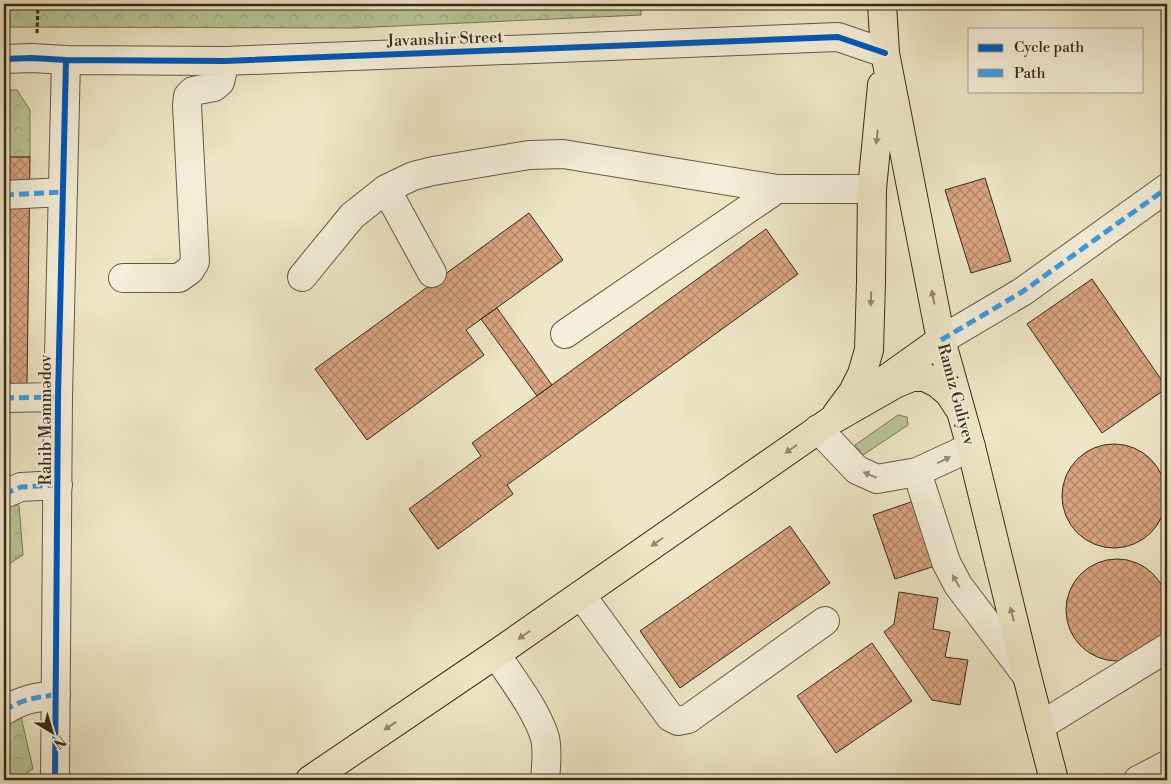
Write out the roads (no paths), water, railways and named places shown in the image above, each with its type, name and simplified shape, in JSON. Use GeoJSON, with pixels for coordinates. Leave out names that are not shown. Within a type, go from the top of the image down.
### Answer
{"type":"FeatureCollection","features":[{"type":"Feature","properties":{"kind":"main road","name":"Ramiz Guliyev"},"geometry":{"type":"LineString","coordinates":[[882,4],[885,53],[941,340],[972,447],[1054,780]]}},
{"type":"Feature","properties":{"kind":"main road"},"geometry":{"type":"LineString","coordinates":[[825,424],[853,392],[862,374],[869,350],[872,282],[872,189],[885,53]]}},
{"type":"Feature","properties":{"kind":"main road"},"geometry":{"type":"LineString","coordinates":[[310,780],[581,595],[941,340]]}},
{"type":"Feature","properties":{"kind":"main road"},"geometry":{"type":"LineString","coordinates":[[825,424],[895,384],[912,378],[925,377],[937,383],[949,393],[962,412]]}},
{"type":"Feature","properties":{"kind":"street","name":"Javanshir Street"},"geometry":{"type":"LineString","coordinates":[[4,59],[225,61],[838,37],[885,53]]}},
{"type":"Feature","properties":{"kind":"street","name":"Rahib Məmmədov"},"geometry":{"type":"LineString","coordinates":[[53,780],[56,695],[58,397],[66,60]]}},
{"type":"Feature","properties":{"kind":"street"},"geometry":{"type":"LineString","coordinates":[[123,278],[179,278],[190,270],[195,262],[188,96],[193,91],[214,87],[220,82],[225,61]]}},
{"type":"Feature","properties":{"kind":"street"},"geometry":{"type":"LineString","coordinates":[[302,277],[352,216],[386,189],[413,176],[433,171],[529,155],[564,154],[777,190],[872,189]]}},
{"type":"Feature","properties":{"kind":"street"},"geometry":{"type":"LineString","coordinates":[[941,340],[1022,292],[1167,188]]}},
{"type":"Feature","properties":{"kind":"street"},"geometry":{"type":"LineString","coordinates":[[386,189],[432,273]]}},
{"type":"Feature","properties":{"kind":"street"},"geometry":{"type":"LineString","coordinates":[[565,334],[777,190]]}},
{"type":"Feature","properties":{"kind":"street"},"geometry":{"type":"LineString","coordinates":[[4,194],[63,192]]}},
{"type":"Feature","properties":{"kind":"street"},"geometry":{"type":"LineString","coordinates":[[4,398],[58,397]]}},
{"type":"Feature","properties":{"kind":"street"},"geometry":{"type":"LineString","coordinates":[[825,424],[857,470],[877,479],[917,472],[972,447]]}},
{"type":"Feature","properties":{"kind":"street"},"geometry":{"type":"LineString","coordinates":[[917,472],[946,562],[958,584],[1027,676]]}},
{"type":"Feature","properties":{"kind":"street"},"geometry":{"type":"LineString","coordinates":[[4,494],[21,487],[58,486]]}},
{"type":"Feature","properties":{"kind":"street"},"geometry":{"type":"LineString","coordinates":[[581,595],[670,717],[678,721],[688,719],[824,621]]}},
{"type":"Feature","properties":{"kind":"street"},"geometry":{"type":"LineString","coordinates":[[1040,726],[1167,648]]}},
{"type":"Feature","properties":{"kind":"street"},"geometry":{"type":"LineString","coordinates":[[496,654],[536,716],[545,739],[545,780]]}},
{"type":"Feature","properties":{"kind":"street"},"geometry":{"type":"LineString","coordinates":[[4,711],[14,704],[38,696],[56,695]]}},
{"type":"Feature","properties":{"kind":"street"},"geometry":{"type":"LineString","coordinates":[[1138,780],[1167,764]]}}]}
